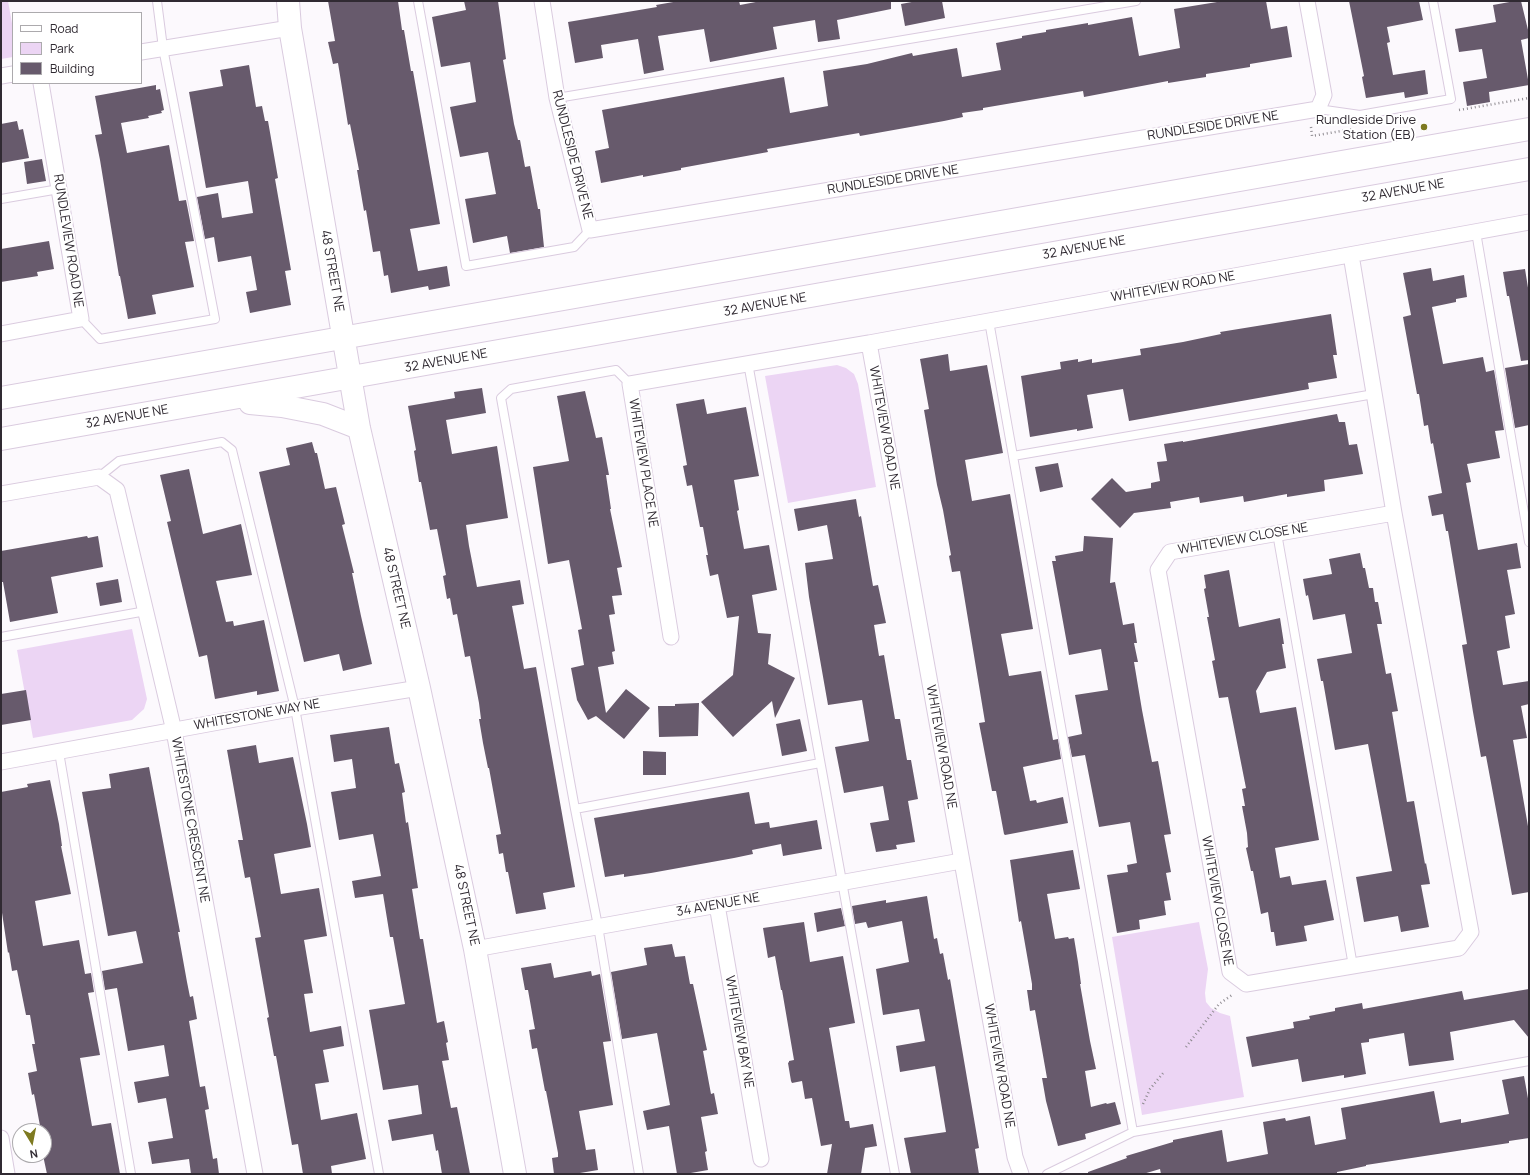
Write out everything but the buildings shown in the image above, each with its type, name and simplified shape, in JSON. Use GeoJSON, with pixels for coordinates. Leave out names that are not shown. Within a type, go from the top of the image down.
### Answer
{"type":"FeatureCollection","features":[{"type":"Feature","properties":{"kind":"main road","name":"48 STREET NE"},"geometry":{"type":"LineString","coordinates":[[288,1],[290,28],[359,428],[419,688],[475,948],[515,1174]]}},
{"type":"Feature","properties":{"kind":"main road"},"geometry":{"type":"LineString","coordinates":[[1,398],[1529,128]]}},
{"type":"Feature","properties":{"kind":"main road","name":"32 AVENUE NE"},"geometry":{"type":"LineString","coordinates":[[1,439],[1529,169]]}},
{"type":"Feature","properties":{"kind":"main road"},"geometry":{"type":"LineString","coordinates":[[220,400],[282,406],[323,414],[359,428]]}},
{"type":"Feature","properties":{"kind":"street","name":"RUNDLESIDE DRIVE NE"},"geometry":{"type":"LineString","coordinates":[[542,1],[557,98],[590,230],[1318,109]]}},
{"type":"Feature","properties":{"kind":"street"},"geometry":{"type":"LineString","coordinates":[[1307,1],[1324,95],[1318,109]]}},
{"type":"Feature","properties":{"kind":"street"},"geometry":{"type":"LineString","coordinates":[[142,52],[290,28]]}},
{"type":"Feature","properties":{"kind":"street"},"geometry":{"type":"LineString","coordinates":[[1,76],[12,74]]}},
{"type":"Feature","properties":{"kind":"street","name":"RUNDLEVIEW ROAD NE"},"geometry":{"type":"LineString","coordinates":[[1,334],[81,319],[41,84]]}},
{"type":"Feature","properties":{"kind":"street","name":"WHITEVIEW ROAD NE"},"geometry":{"type":"LineString","coordinates":[[1021,1174],[1015,1157],[869,343],[1529,222]]}},
{"type":"Feature","properties":{"kind":"street"},"geometry":{"type":"LineString","coordinates":[[1246,984],[1459,948],[1471,932],[1394,513],[1351,255]]}},
{"type":"Feature","properties":{"kind":"street","name":"WHITEVIEW PLACE NE"},"geometry":{"type":"LineString","coordinates":[[671,637],[630,384],[869,343]]}},
{"type":"Feature","properties":{"kind":"street"},"geometry":{"type":"LineString","coordinates":[[1,494],[99,477]]}},
{"type":"Feature","properties":{"kind":"street","name":"WHITESTONE CRESCENT NE"},"geometry":{"type":"LineString","coordinates":[[99,477],[117,490],[174,731],[256,1174]]}},
{"type":"Feature","properties":{"kind":"street","name":"WHITEVIEW CLOSE NE"},"geometry":{"type":"LineString","coordinates":[[1246,984],[1230,972],[1158,570],[1170,552],[1394,513]]}},
{"type":"Feature","properties":{"kind":"street","name":"WHITESTONE WAY NE"},"geometry":{"type":"LineString","coordinates":[[1,762],[295,708],[419,688]]}},
{"type":"Feature","properties":{"kind":"street","name":"34 AVENUE NE"},"geometry":{"type":"LineString","coordinates":[[475,948],[961,861]]}},
{"type":"Feature","properties":{"kind":"street","name":"WHITEVIEW BAY NE"},"geometry":{"type":"LineString","coordinates":[[717,905],[761,1159]]}},
{"type":"Feature","properties":{"kind":"street"},"geometry":{"type":"LineString","coordinates":[[1,1138],[7,1174]]}},
{"type":"Feature","properties":{"kind":"lane"},"geometry":{"type":"LineString","coordinates":[[81,319],[100,339],[215,319],[163,48],[157,1]]}},
{"type":"Feature","properties":{"kind":"lane"},"geometry":{"type":"LineString","coordinates":[[418,1],[466,266],[574,247],[590,230]]}},
{"type":"Feature","properties":{"kind":"lane"},"geometry":{"type":"LineString","coordinates":[[557,98],[1136,1]]}},
{"type":"Feature","properties":{"kind":"lane"},"geometry":{"type":"LineString","coordinates":[[1318,109],[1360,115],[1451,98],[1433,1]]}},
{"type":"Feature","properties":{"kind":"lane"},"geometry":{"type":"LineString","coordinates":[[1,199],[60,189]]}},
{"type":"Feature","properties":{"kind":"lane"},"geometry":{"type":"LineString","coordinates":[[1476,232],[1529,542]]}},
{"type":"Feature","properties":{"kind":"lane"},"geometry":{"type":"LineString","coordinates":[[989,321],[1133,1132]]}},
{"type":"Feature","properties":{"kind":"lane"},"geometry":{"type":"LineString","coordinates":[[748,363],[895,1174]]}},
{"type":"Feature","properties":{"kind":"lane"},"geometry":{"type":"LineString","coordinates":[[630,384],[616,370],[511,389],[502,398],[575,809],[598,926],[640,1174]]}},
{"type":"Feature","properties":{"kind":"lane"},"geometry":{"type":"LineString","coordinates":[[1012,456],[1374,394]]}},
{"type":"Feature","properties":{"kind":"lane"},"geometry":{"type":"LineString","coordinates":[[99,477],[119,461],[222,442],[232,450],[295,708],[379,1174]]}},
{"type":"Feature","properties":{"kind":"lane"},"geometry":{"type":"LineString","coordinates":[[1277,533],[1354,966]]}},
{"type":"Feature","properties":{"kind":"lane"},"geometry":{"type":"LineString","coordinates":[[1,637],[146,610]]}},
{"type":"Feature","properties":{"kind":"lane"},"geometry":{"type":"LineString","coordinates":[[59,752],[130,1174]]}},
{"type":"Feature","properties":{"kind":"lane"},"geometry":{"type":"LineString","coordinates":[[575,809],[820,763]]}},
{"type":"Feature","properties":{"kind":"lane"},"geometry":{"type":"LineString","coordinates":[[1047,1174],[1133,1132],[1529,1061]]}},
{"type":"Feature","properties":{"kind":"path"},"geometry":{"type":"LineString","coordinates":[[1186,1046],[1219,1004],[1246,984]]}},
{"type":"Feature","properties":{"kind":"path"},"geometry":{"type":"LineString","coordinates":[[1128,1109],[1141,1108],[1150,1089],[1164,1072]]}},
{"type":"Feature","properties":{"kind":"green space"},"geometry":{"type":"Polygon","coordinates":[[[1,1],[8,1],[12,23],[12,57],[1,59],[1,1]]]}},
{"type":"Feature","properties":{"kind":"green space"},"geometry":{"type":"Polygon","coordinates":[[[837,365],[846,368],[854,374],[858,384],[876,487],[788,503],[765,376],[837,365]]]}},
{"type":"Feature","properties":{"kind":"green space"},"geometry":{"type":"Polygon","coordinates":[[[132,629],[147,699],[144,709],[132,720],[33,738],[17,650],[132,629]]]}},
{"type":"Feature","properties":{"kind":"green space"},"geometry":{"type":"Polygon","coordinates":[[[1199,922],[1208,969],[1205,993],[1206,1002],[1211,1008],[1230,1016],[1244,1097],[1142,1115],[1112,937],[1199,922]]]}},
{"type":"Feature","properties":{"kind":"place","name":"Rundleside Drive Station (EB)"},"geometry":{"type":"Point","coordinates":[1424,127]}}]}
